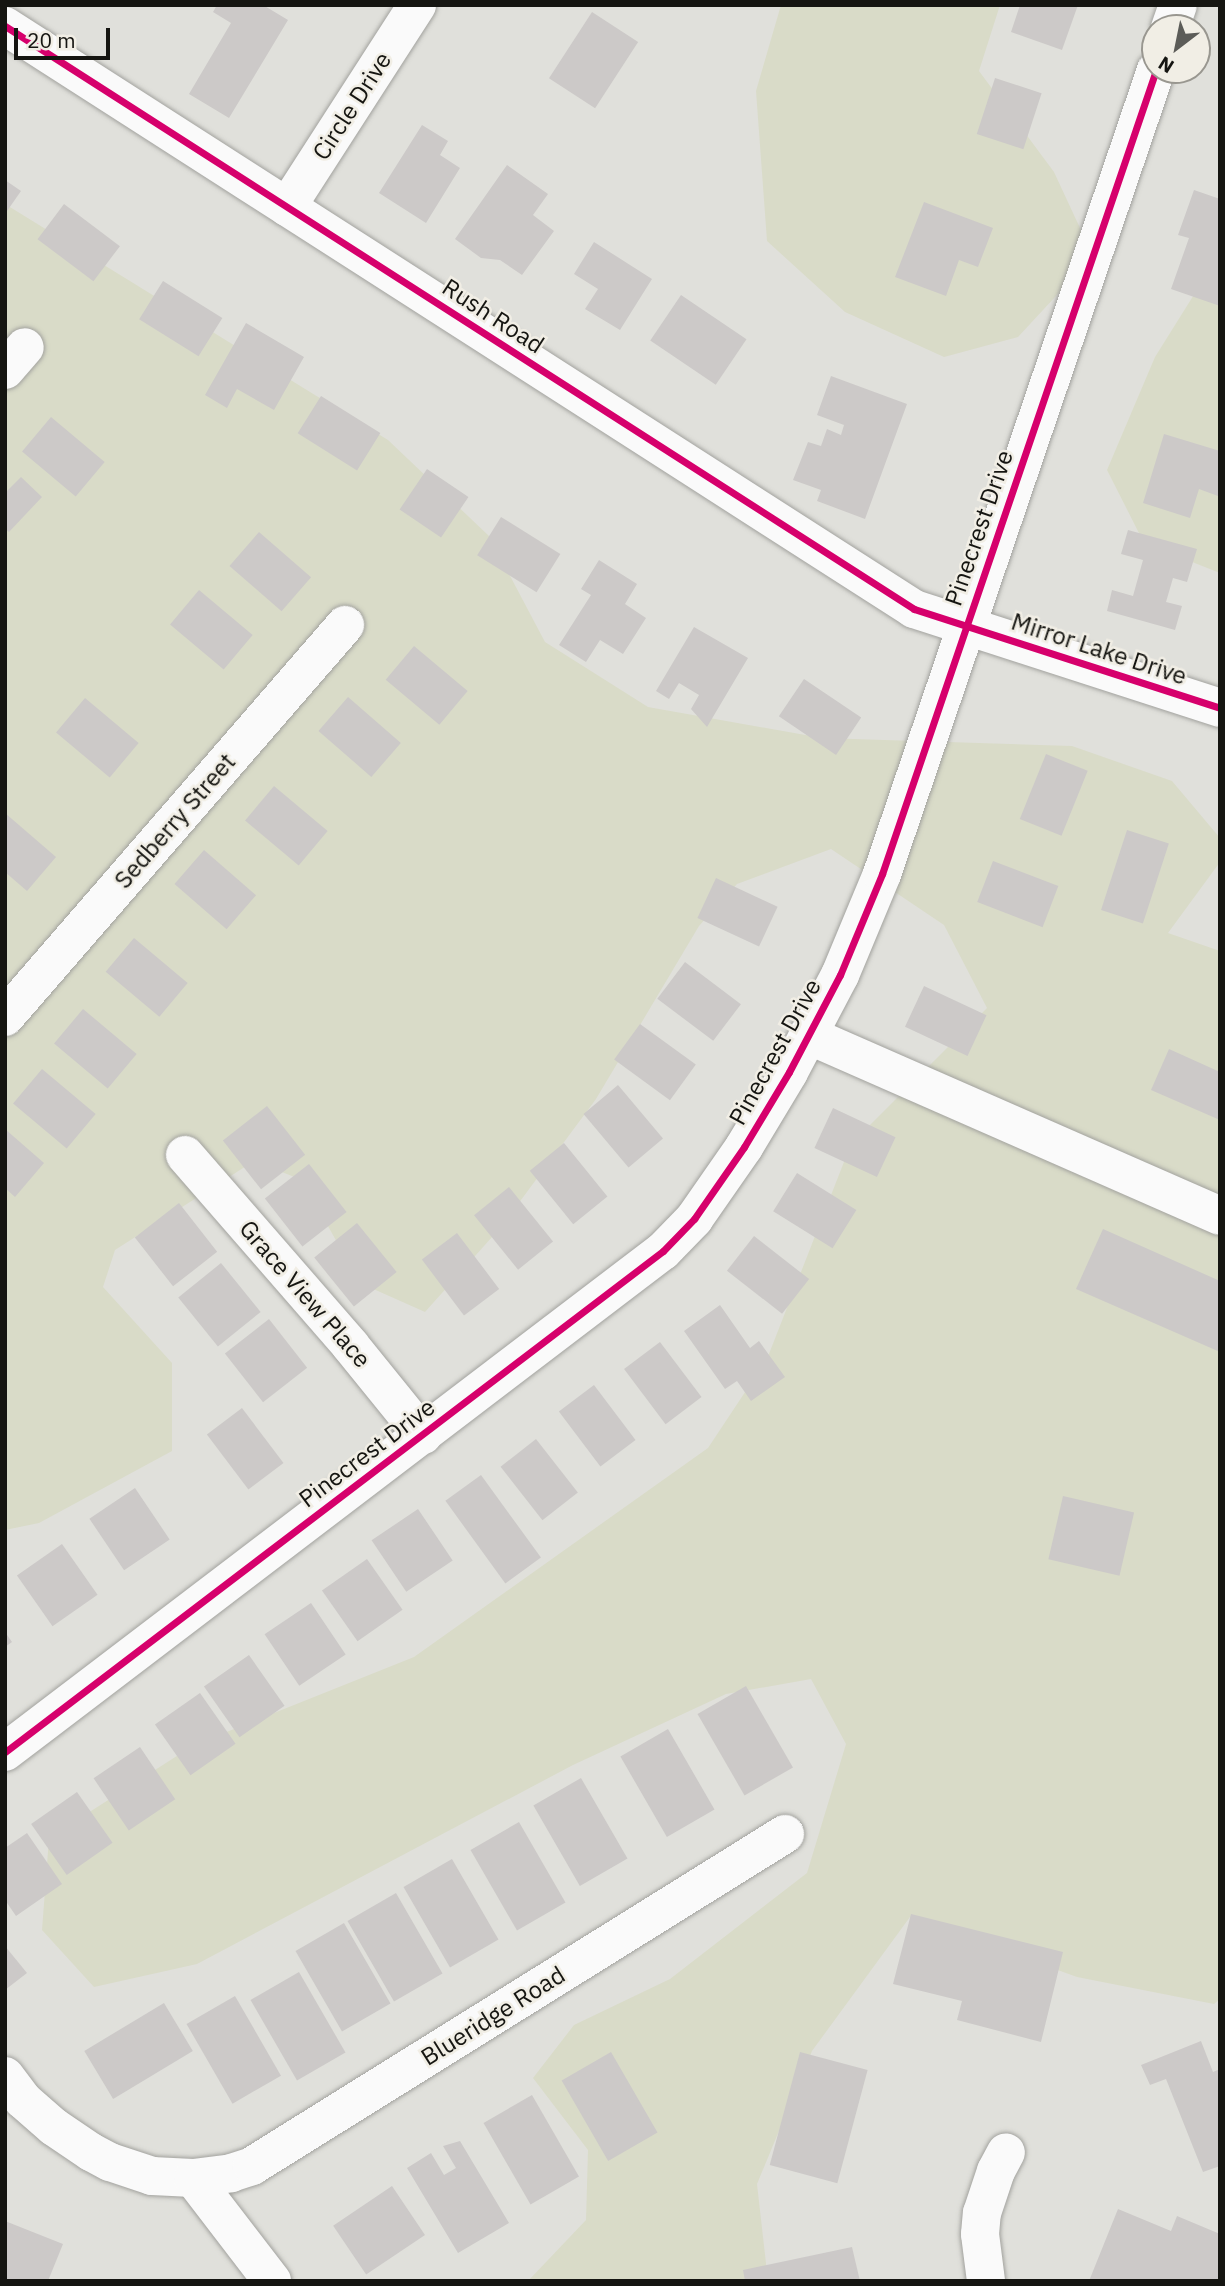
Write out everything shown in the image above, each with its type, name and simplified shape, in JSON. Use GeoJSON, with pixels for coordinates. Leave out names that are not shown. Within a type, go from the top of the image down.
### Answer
{"type":"FeatureCollection","features":[{"type":"Feature","properties":{"kind":"street","name":"Circle Drive"},"geometry":{"type":"LineString","coordinates":[[287,206],[417,5]]}},
{"type":"Feature","properties":{"kind":"street","name":"Rush Road"},"geometry":{"type":"LineString","coordinates":[[5,26],[914,609],[966,626]]}},
{"type":"Feature","properties":{"kind":"street","name":"Pinecrest Drive"},"geometry":{"type":"LineString","coordinates":[[5,1752],[663,1251],[694,1219],[750,1136],[808,1035],[840,975],[883,874],[1151,84]]}},
{"type":"Feature","properties":{"kind":"street","name":"Sedberry Street"},"geometry":{"type":"LineString","coordinates":[[5,1017],[345,625]]}},
{"type":"Feature","properties":{"kind":"street","name":"Mirror Lake Drive"},"geometry":{"type":"LineString","coordinates":[[966,626],[1220,708]]}},
{"type":"Feature","properties":{"kind":"street"},"geometry":{"type":"LineString","coordinates":[[808,1035],[1220,1216]]}},
{"type":"Feature","properties":{"kind":"street","name":"Grace View Place"},"geometry":{"type":"LineString","coordinates":[[185,1155],[350,1345],[423,1435]]}},
{"type":"Feature","properties":{"kind":"street","name":"Blueridge Road"},"geometry":{"type":"LineString","coordinates":[[5,2076],[23,2100],[54,2127],[110,2162],[152,2176],[193,2178],[231,2173],[252,2166],[785,1834]]}},
{"type":"Feature","properties":{"kind":"street"},"geometry":{"type":"LineString","coordinates":[[986,2281],[980,2234],[982,2213],[996,2171],[1006,2152]]}},
{"type":"Feature","properties":{"kind":"street"},"geometry":{"type":"LineString","coordinates":[[193,2178],[272,2281]]}},
{"type":"Feature","properties":{"kind":"green space"},"geometry":{"type":"Polygon","coordinates":[[[781,5],[1000,5],[979,71],[1054,172],[1093,256],[1018,337],[944,357],[845,312],[767,241],[756,91],[781,5]]]}},
{"type":"Feature","properties":{"kind":"green space"},"geometry":{"type":"Polygon","coordinates":[[[5,204],[388,440],[489,536],[545,642],[648,707],[822,738],[1072,746],[1172,781],[1220,838],[1220,862],[1168,933],[1220,951],[1220,1999],[1214,2004],[1077,1977],[910,1917],[812,2051],[757,2184],[768,2281],[528,2281],[586,2220],[588,2150],[533,2078],[574,2025],[670,1979],[807,1873],[846,1744],[811,1679],[726,1694],[573,1765],[197,1964],[94,1987],[42,1930],[49,1838],[194,1745],[414,1657],[708,1448],[767,1359],[851,1144],[987,1008],[944,925],[831,849],[737,884],[699,926],[596,1099],[501,1227],[425,1312],[360,1283],[302,1180],[254,1161],[115,1250],[103,1287],[172,1363],[172,1451],[39,1523],[5,1530],[5,204]]]}},
{"type":"Feature","properties":{"kind":"green space"},"geometry":{"type":"Polygon","coordinates":[[[1220,253],[1220,573],[1144,543],[1107,470],[1155,357],[1220,253]]]}},
{"type":"Feature","properties":{"kind":"building"},"geometry":{"type":"Polygon","coordinates":[[[217,5],[263,5],[288,20],[229,118],[189,94],[231,23],[213,12],[217,5]]]}},
{"type":"Feature","properties":{"kind":"building"},"geometry":{"type":"Polygon","coordinates":[[[1020,5],[1078,5],[1062,50],[1011,32],[1020,5]]]}},
{"type":"Feature","properties":{"kind":"building"},"geometry":{"type":"Polygon","coordinates":[[[592,12],[638,42],[595,108],[549,78],[592,12]]]}},
{"type":"Feature","properties":{"kind":"building"},"geometry":{"type":"Polygon","coordinates":[[[995,78],[1042,93],[1023,149],[977,134],[995,78]]]}},
{"type":"Feature","properties":{"kind":"building"},"geometry":{"type":"Polygon","coordinates":[[[422,125],[448,141],[440,155],[460,168],[426,223],[379,193],[422,125]]]}},
{"type":"Feature","properties":{"kind":"building"},"geometry":{"type":"Polygon","coordinates":[[[507,165],[548,194],[533,215],[554,231],[522,275],[500,260],[481,258],[455,239],[507,165]]]}},
{"type":"Feature","properties":{"kind":"building"},"geometry":{"type":"Polygon","coordinates":[[[5,180],[21,191],[5,214],[5,180]]]}},
{"type":"Feature","properties":{"kind":"building"},"geometry":{"type":"Polygon","coordinates":[[[1194,190],[1220,199],[1220,306],[1171,289],[1189,238],[1178,235],[1194,190]]]}},
{"type":"Feature","properties":{"kind":"building"},"geometry":{"type":"Polygon","coordinates":[[[924,202],[993,228],[978,267],[959,260],[946,296],[895,277],[924,202]]]}},
{"type":"Feature","properties":{"kind":"building"},"geometry":{"type":"Polygon","coordinates":[[[64,204],[120,246],[93,281],[38,239],[64,204]]]}},
{"type":"Feature","properties":{"kind":"building"},"geometry":{"type":"Polygon","coordinates":[[[594,242],[652,279],[620,330],[585,309],[598,289],[574,274],[594,242]]]}},
{"type":"Feature","properties":{"kind":"building"},"geometry":{"type":"Polygon","coordinates":[[[163,281],[222,318],[199,356],[139,319],[163,281]]]}},
{"type":"Feature","properties":{"kind":"building"},"geometry":{"type":"Polygon","coordinates":[[[681,295],[746,339],[716,385],[650,341],[681,295]]]}},
{"type":"Feature","properties":{"kind":"building"},"geometry":{"type":"Polygon","coordinates":[[[246,323],[304,357],[274,410],[237,389],[227,408],[205,395],[246,323]]]}},
{"type":"Feature","properties":{"kind":"building"},"geometry":{"type":"Polygon","coordinates":[[[831,376],[907,404],[865,519],[817,501],[821,490],[793,480],[808,442],[821,446],[827,429],[841,435],[844,425],[817,415],[831,376]]]}},
{"type":"Feature","properties":{"kind":"building"},"geometry":{"type":"Polygon","coordinates":[[[321,396],[380,433],[357,470],[298,433],[321,396]]]}},
{"type":"Feature","properties":{"kind":"building"},"geometry":{"type":"Polygon","coordinates":[[[51,417],[105,462],[76,496],[22,451],[51,417]]]}},
{"type":"Feature","properties":{"kind":"building"},"geometry":{"type":"Polygon","coordinates":[[[1164,434],[1220,451],[1218,496],[1199,489],[1190,518],[1143,503],[1164,434]]]}},
{"type":"Feature","properties":{"kind":"building"},"geometry":{"type":"Polygon","coordinates":[[[427,469],[468,497],[441,538],[400,510],[427,469]]]}},
{"type":"Feature","properties":{"kind":"building"},"geometry":{"type":"Polygon","coordinates":[[[21,477],[42,497],[9,532],[5,529],[5,493],[21,477]]]}},
{"type":"Feature","properties":{"kind":"building"},"geometry":{"type":"Polygon","coordinates":[[[501,517],[560,554],[537,592],[477,555],[501,517]]]}},
{"type":"Feature","properties":{"kind":"building"},"geometry":{"type":"Polygon","coordinates":[[[1128,530],[1197,549],[1187,582],[1173,578],[1166,602],[1182,606],[1175,630],[1107,611],[1112,590],[1133,596],[1143,560],[1121,554],[1128,530]]]}},
{"type":"Feature","properties":{"kind":"building"},"geometry":{"type":"Polygon","coordinates":[[[259,532],[311,577],[282,611],[229,566],[259,532]]]}},
{"type":"Feature","properties":{"kind":"building"},"geometry":{"type":"Polygon","coordinates":[[[599,560],[637,584],[625,604],[646,618],[623,654],[600,640],[586,662],[559,645],[591,595],[581,589],[599,560]]]}},
{"type":"Feature","properties":{"kind":"building"},"geometry":{"type":"Polygon","coordinates":[[[199,590],[253,635],[224,669],[170,624],[199,590]]]}},
{"type":"Feature","properties":{"kind":"building"},"geometry":{"type":"Polygon","coordinates":[[[694,627],[748,658],[707,727],[691,709],[699,695],[679,683],[669,699],[656,691],[694,627]]]}},
{"type":"Feature","properties":{"kind":"building"},"geometry":{"type":"Polygon","coordinates":[[[414,646],[468,691],[439,725],[386,680],[414,646]]]}},
{"type":"Feature","properties":{"kind":"building"},"geometry":{"type":"Polygon","coordinates":[[[804,679],[861,718],[836,755],[779,716],[804,679]]]}},
{"type":"Feature","properties":{"kind":"building"},"geometry":{"type":"Polygon","coordinates":[[[348,697],[401,743],[371,777],[318,731],[348,697]]]}},
{"type":"Feature","properties":{"kind":"building"},"geometry":{"type":"Polygon","coordinates":[[[85,698],[139,743],[110,777],[56,732],[85,698]]]}},
{"type":"Feature","properties":{"kind":"building"},"geometry":{"type":"Polygon","coordinates":[[[1046,754],[1088,771],[1062,836],[1020,819],[1046,754]]]}},
{"type":"Feature","properties":{"kind":"building"},"geometry":{"type":"Polygon","coordinates":[[[274,786],[328,831],[299,865],[245,820],[274,786]]]}},
{"type":"Feature","properties":{"kind":"building"},"geometry":{"type":"Polygon","coordinates":[[[5,813],[56,857],[27,891],[5,872],[5,813]]]}},
{"type":"Feature","properties":{"kind":"building"},"geometry":{"type":"Polygon","coordinates":[[[1127,830],[1169,844],[1143,923],[1101,910],[1127,830]]]}},
{"type":"Feature","properties":{"kind":"building"},"geometry":{"type":"Polygon","coordinates":[[[204,850],[256,895],[227,929],[174,884],[204,850]]]}},
{"type":"Feature","properties":{"kind":"building"},"geometry":{"type":"Polygon","coordinates":[[[993,861],[1058,886],[1043,927],[977,902],[993,861]]]}},
{"type":"Feature","properties":{"kind":"building"},"geometry":{"type":"Polygon","coordinates":[[[716,878],[778,907],[759,947],[697,918],[716,878]]]}},
{"type":"Feature","properties":{"kind":"building"},"geometry":{"type":"Polygon","coordinates":[[[134,938],[188,983],[159,1017],[106,972],[134,938]]]}},
{"type":"Feature","properties":{"kind":"building"},"geometry":{"type":"Polygon","coordinates":[[[685,962],[741,1004],[713,1041],[657,999],[685,962]]]}},
{"type":"Feature","properties":{"kind":"building"},"geometry":{"type":"Polygon","coordinates":[[[924,986],[987,1015],[968,1056],[905,1027],[924,986]]]}},
{"type":"Feature","properties":{"kind":"building"},"geometry":{"type":"Polygon","coordinates":[[[83,1009],[137,1054],[108,1088],[54,1043],[83,1009]]]}},
{"type":"Feature","properties":{"kind":"building"},"geometry":{"type":"Polygon","coordinates":[[[640,1024],[696,1065],[670,1100],[614,1060],[640,1024]]]}},
{"type":"Feature","properties":{"kind":"building"},"geometry":{"type":"Polygon","coordinates":[[[1169,1049],[1220,1072],[1220,1120],[1151,1090],[1169,1049]]]}},
{"type":"Feature","properties":{"kind":"building"},"geometry":{"type":"Polygon","coordinates":[[[42,1069],[96,1114],[67,1148],[13,1103],[42,1069]]]}},
{"type":"Feature","properties":{"kind":"building"},"geometry":{"type":"Polygon","coordinates":[[[618,1085],[663,1139],[629,1168],[584,1114],[618,1085]]]}},
{"type":"Feature","properties":{"kind":"building"},"geometry":{"type":"Polygon","coordinates":[[[267,1106],[305,1155],[261,1189],[223,1140],[267,1106]]]}},
{"type":"Feature","properties":{"kind":"building"},"geometry":{"type":"Polygon","coordinates":[[[833,1108],[896,1137],[877,1177],[814,1148],[833,1108]]]}},
{"type":"Feature","properties":{"kind":"building"},"geometry":{"type":"Polygon","coordinates":[[[5,1129],[44,1163],[15,1197],[5,1188],[5,1129]]]}},
{"type":"Feature","properties":{"kind":"building"},"geometry":{"type":"Polygon","coordinates":[[[564,1143],[607,1197],[573,1224],[530,1171],[564,1143]]]}},
{"type":"Feature","properties":{"kind":"building"},"geometry":{"type":"Polygon","coordinates":[[[309,1164],[347,1212],[302,1247],[265,1198],[309,1164]]]}},
{"type":"Feature","properties":{"kind":"building"},"geometry":{"type":"Polygon","coordinates":[[[797,1173],[856,1210],[833,1248],[773,1211],[797,1173]]]}},
{"type":"Feature","properties":{"kind":"building"},"geometry":{"type":"Polygon","coordinates":[[[509,1187],[553,1241],[518,1270],[474,1215],[509,1187]]]}},
{"type":"Feature","properties":{"kind":"building"},"geometry":{"type":"Polygon","coordinates":[[[179,1203],[217,1252],[173,1286],[135,1237],[179,1203]]]}},
{"type":"Feature","properties":{"kind":"building"},"geometry":{"type":"Polygon","coordinates":[[[357,1223],[397,1272],[354,1307],[314,1258],[357,1223]]]}},
{"type":"Feature","properties":{"kind":"building"},"geometry":{"type":"Polygon","coordinates":[[[1103,1229],[1220,1281],[1220,1352],[1076,1289],[1103,1229]]]}},
{"type":"Feature","properties":{"kind":"building"},"geometry":{"type":"Polygon","coordinates":[[[457,1233],[499,1289],[464,1315],[422,1259],[457,1233]]]}},
{"type":"Feature","properties":{"kind":"building"},"geometry":{"type":"Polygon","coordinates":[[[754,1236],[809,1279],[782,1314],[727,1271],[754,1236]]]}},
{"type":"Feature","properties":{"kind":"building"},"geometry":{"type":"Polygon","coordinates":[[[221,1263],[261,1312],[218,1347],[178,1298],[221,1263]]]}},
{"type":"Feature","properties":{"kind":"building"},"geometry":{"type":"Polygon","coordinates":[[[720,1305],[750,1348],[759,1341],[785,1377],[751,1401],[737,1381],[725,1389],[684,1331],[720,1305]]]}},
{"type":"Feature","properties":{"kind":"building"},"geometry":{"type":"Polygon","coordinates":[[[269,1319],[307,1368],[263,1402],[225,1353],[269,1319]]]}},
{"type":"Feature","properties":{"kind":"building"},"geometry":{"type":"Polygon","coordinates":[[[660,1342],[702,1397],[666,1424],[624,1369],[660,1342]]]}},
{"type":"Feature","properties":{"kind":"building"},"geometry":{"type":"Polygon","coordinates":[[[594,1385],[636,1440],[600,1467],[559,1411],[594,1385]]]}},
{"type":"Feature","properties":{"kind":"building"},"geometry":{"type":"Polygon","coordinates":[[[242,1408],[284,1463],[248,1490],[207,1434],[242,1408]]]}},
{"type":"Feature","properties":{"kind":"building"},"geometry":{"type":"Polygon","coordinates":[[[536,1439],[578,1493],[542,1520],[501,1467],[536,1439]]]}},
{"type":"Feature","properties":{"kind":"building"},"geometry":{"type":"Polygon","coordinates":[[[481,1475],[541,1558],[505,1583],[445,1501],[481,1475]]]}},
{"type":"Feature","properties":{"kind":"building"},"geometry":{"type":"Polygon","coordinates":[[[135,1488],[170,1539],[124,1570],[89,1519],[135,1488]]]}},
{"type":"Feature","properties":{"kind":"building"},"geometry":{"type":"Polygon","coordinates":[[[1063,1496],[1134,1512],[1120,1576],[1048,1559],[1063,1496]]]}},
{"type":"Feature","properties":{"kind":"building"},"geometry":{"type":"Polygon","coordinates":[[[418,1509],[453,1560],[406,1592],[372,1540],[418,1509]]]}},
{"type":"Feature","properties":{"kind":"building"},"geometry":{"type":"Polygon","coordinates":[[[62,1544],[98,1595],[53,1626],[17,1576],[62,1544]]]}},
{"type":"Feature","properties":{"kind":"building"},"geometry":{"type":"Polygon","coordinates":[[[367,1559],[403,1610],[358,1641],[322,1591],[367,1559]]]}},
{"type":"Feature","properties":{"kind":"building"},"geometry":{"type":"Polygon","coordinates":[[[311,1603],[346,1654],[299,1686],[265,1634],[311,1603]]]}},
{"type":"Feature","properties":{"kind":"building"},"geometry":{"type":"Polygon","coordinates":[[[5,1632],[12,1642],[5,1647],[5,1632]]]}},
{"type":"Feature","properties":{"kind":"building"},"geometry":{"type":"Polygon","coordinates":[[[249,1655],[285,1706],[240,1737],[204,1687],[249,1655]]]}},
{"type":"Feature","properties":{"kind":"building"},"geometry":{"type":"Polygon","coordinates":[[[746,1686],[793,1767],[745,1795],[698,1714],[746,1686]]]}},
{"type":"Feature","properties":{"kind":"building"},"geometry":{"type":"Polygon","coordinates":[[[200,1693],[236,1744],[191,1775],[155,1725],[200,1693]]]}},
{"type":"Feature","properties":{"kind":"building"},"geometry":{"type":"Polygon","coordinates":[[[668,1729],[714,1810],[667,1837],[620,1756],[668,1729]]]}},
{"type":"Feature","properties":{"kind":"building"},"geometry":{"type":"Polygon","coordinates":[[[140,1747],[175,1799],[129,1831],[94,1778],[140,1747]]]}},
{"type":"Feature","properties":{"kind":"building"},"geometry":{"type":"Polygon","coordinates":[[[581,1778],[628,1859],[580,1886],[533,1806],[581,1778]]]}},
{"type":"Feature","properties":{"kind":"building"},"geometry":{"type":"Polygon","coordinates":[[[77,1792],[113,1843],[67,1875],[31,1824],[77,1792]]]}},
{"type":"Feature","properties":{"kind":"building"},"geometry":{"type":"Polygon","coordinates":[[[519,1822],[566,1903],[517,1931],[471,1850],[519,1822]]]}},
{"type":"Feature","properties":{"kind":"building"},"geometry":{"type":"Polygon","coordinates":[[[27,1833],[62,1884],[16,1916],[5,1900],[5,1848],[27,1833]]]}},
{"type":"Feature","properties":{"kind":"building"},"geometry":{"type":"Polygon","coordinates":[[[452,1859],[498,1940],[450,1968],[404,1887],[452,1859]]]}},
{"type":"Feature","properties":{"kind":"building"},"geometry":{"type":"Polygon","coordinates":[[[396,1893],[442,1974],[394,2002],[348,1921],[396,1893]]]}},
{"type":"Feature","properties":{"kind":"building"},"geometry":{"type":"Polygon","coordinates":[[[911,1914],[1063,1952],[1041,2042],[957,2020],[962,2001],[893,1984],[911,1914]]]}},
{"type":"Feature","properties":{"kind":"building"},"geometry":{"type":"Polygon","coordinates":[[[344,1923],[390,2004],[342,2032],[296,1951],[344,1923]]]}},
{"type":"Feature","properties":{"kind":"building"},"geometry":{"type":"Polygon","coordinates":[[[5,1946],[27,1973],[5,1990],[5,1946]]]}},
{"type":"Feature","properties":{"kind":"building"},"geometry":{"type":"Polygon","coordinates":[[[299,1972],[346,2053],[297,2081],[251,2000],[299,1972]]]}},
{"type":"Feature","properties":{"kind":"building"},"geometry":{"type":"Polygon","coordinates":[[[235,1996],[281,2076],[233,2104],[187,2024],[235,1996]]]}},
{"type":"Feature","properties":{"kind":"building"},"geometry":{"type":"Polygon","coordinates":[[[164,2003],[193,2051],[113,2099],[84,2051],[164,2003]]]}},
{"type":"Feature","properties":{"kind":"building"},"geometry":{"type":"Polygon","coordinates":[[[1201,2041],[1213,2072],[1220,2069],[1220,2166],[1203,2172],[1166,2079],[1150,2085],[1141,2065],[1201,2041]]]}},
{"type":"Feature","properties":{"kind":"building"},"geometry":{"type":"Polygon","coordinates":[[[611,2052],[658,2133],[608,2161],[562,2080],[611,2052]]]}},
{"type":"Feature","properties":{"kind":"building"},"geometry":{"type":"Polygon","coordinates":[[[800,2052],[868,2070],[837,2183],[770,2165],[800,2052]]]}},
{"type":"Feature","properties":{"kind":"building"},"geometry":{"type":"Polygon","coordinates":[[[532,2095],[579,2176],[531,2204],[484,2123],[532,2095]]]}},
{"type":"Feature","properties":{"kind":"building"},"geometry":{"type":"Polygon","coordinates":[[[460,2141],[509,2223],[458,2253],[407,2168],[431,2153],[444,2175],[456,2168],[443,2146],[460,2141]]]}},
{"type":"Feature","properties":{"kind":"building"},"geometry":{"type":"Polygon","coordinates":[[[392,2186],[425,2235],[366,2275],[333,2226],[392,2186]]]}},
{"type":"Feature","properties":{"kind":"building"},"geometry":{"type":"Polygon","coordinates":[[[1118,2209],[1171,2231],[1177,2216],[1220,2234],[1220,2281],[1089,2281],[1118,2209]]]}},
{"type":"Feature","properties":{"kind":"building"},"geometry":{"type":"Polygon","coordinates":[[[5,2221],[63,2244],[48,2281],[5,2280],[5,2221]]]}},
{"type":"Feature","properties":{"kind":"building"},"geometry":{"type":"Polygon","coordinates":[[[852,2247],[860,2281],[745,2281],[743,2270],[852,2247]]]}},
{"type":"Feature","properties":{"kind":"cycle path"},"geometry":{"type":"LineString","coordinates":[[5,26],[914,609],[1220,708]]}},
{"type":"Feature","properties":{"kind":"cycle path"},"geometry":{"type":"LineString","coordinates":[[5,1752],[663,1251],[694,1219],[744,1147],[789,1072],[840,975],[882,874],[1151,84]]}}]}
